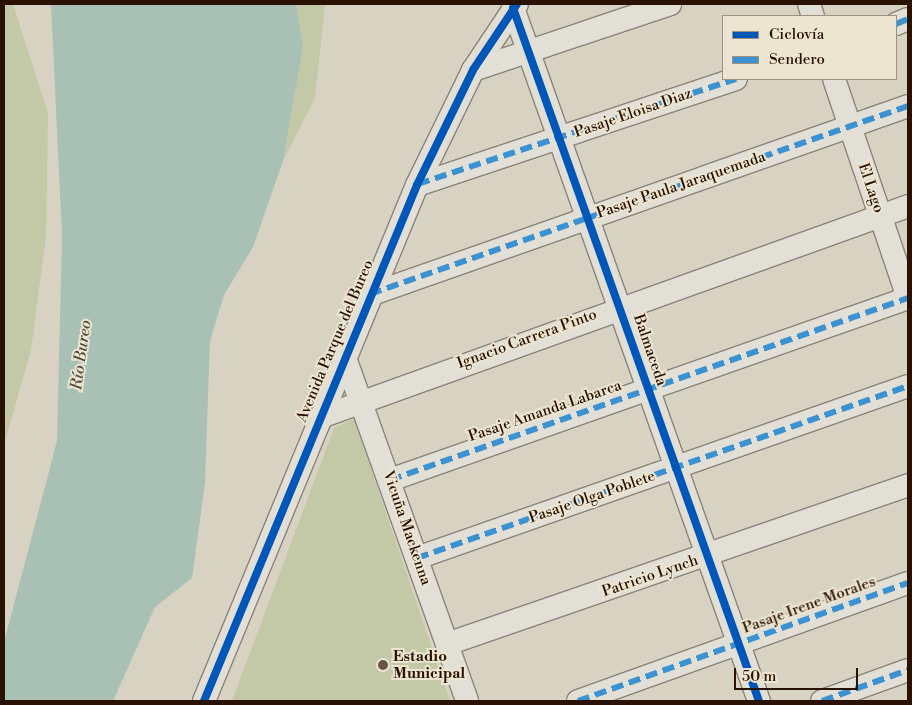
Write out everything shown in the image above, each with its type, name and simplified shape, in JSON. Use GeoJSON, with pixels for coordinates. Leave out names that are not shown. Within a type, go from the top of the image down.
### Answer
{"type":"FeatureCollection","features":[{"type":"Feature","properties":{"kind":"street"},"geometry":{"type":"LineString","coordinates":[[472,70],[670,4]]}},
{"type":"Feature","properties":{"kind":"street","name":"Balmaceda"},"geometry":{"type":"LineString","coordinates":[[515,6],[759,701]]}},
{"type":"Feature","properties":{"kind":"street","name":"Avenida Parque del Bureo"},"geometry":{"type":"LineString","coordinates":[[204,701],[318,418],[417,184],[472,70],[515,6]]}},
{"type":"Feature","properties":{"kind":"street","name":"Pasaje Eloisa Diaz"},"geometry":{"type":"LineString","coordinates":[[417,184],[733,80]]}},
{"type":"Feature","properties":{"kind":"street","name":"El Lago"},"geometry":{"type":"LineString","coordinates":[[834,80],[908,297]]}},
{"type":"Feature","properties":{"kind":"street","name":"Pasaje Paula Jaraquemada"},"geometry":{"type":"LineString","coordinates":[[369,295],[908,106]]}},
{"type":"Feature","properties":{"kind":"street","name":"Ignacio Carrera Pinto"},"geometry":{"type":"LineString","coordinates":[[318,418],[362,399],[620,306],[880,214],[908,206]]}},
{"type":"Feature","properties":{"kind":"street","name":"Pasaje Amanda Labarca"},"geometry":{"type":"LineString","coordinates":[[390,480],[908,297]]}},
{"type":"Feature","properties":{"kind":"street","name":"Vicuña Mackenna"},"geometry":{"type":"LineString","coordinates":[[344,355],[362,399],[467,701]]}},
{"type":"Feature","properties":{"kind":"street","name":"Pasaje Olga Poblete"},"geometry":{"type":"LineString","coordinates":[[417,558],[908,386]]}},
{"type":"Feature","properties":{"kind":"street","name":"Patricio Lynch"},"geometry":{"type":"LineString","coordinates":[[447,644],[708,556],[908,485]]}},
{"type":"Feature","properties":{"kind":"street","name":"Pasaje Irene Morales"},"geometry":{"type":"LineString","coordinates":[[578,701],[908,583]]}},
{"type":"Feature","properties":{"kind":"street"},"geometry":{"type":"LineString","coordinates":[[822,701],[908,670]]}},
{"type":"Feature","properties":{"kind":"green space"},"geometry":{"type":"Polygon","coordinates":[[[4,4],[13,4],[48,113],[46,236],[31,350],[4,445],[4,4]]]}},
{"type":"Feature","properties":{"kind":"green space"},"geometry":{"type":"Polygon","coordinates":[[[296,4],[325,4],[315,98],[283,161],[303,47],[296,4]]]}},
{"type":"Feature","properties":{"kind":"green space"},"geometry":{"type":"Polygon","coordinates":[[[354,419],[450,701],[232,701],[334,428],[354,419]]]}},
{"type":"Feature","properties":{"kind":"water","name":"Río Bureo"},"geometry":{"type":"Polygon","coordinates":[[[51,4],[296,4],[303,47],[283,161],[253,247],[224,295],[210,341],[205,483],[192,578],[155,607],[113,701],[4,701],[4,642],[57,441],[62,236],[51,4]]]}},
{"type":"Feature","properties":{"kind":"marked path"},"geometry":{"type":"LineString","coordinates":[[897,24],[908,19]]}},
{"type":"Feature","properties":{"kind":"marked path"},"geometry":{"type":"LineString","coordinates":[[418,184],[733,80]]}},
{"type":"Feature","properties":{"kind":"marked path"},"geometry":{"type":"LineString","coordinates":[[370,294],[908,106]]}},
{"type":"Feature","properties":{"kind":"marked path"},"geometry":{"type":"LineString","coordinates":[[390,480],[908,298]]}},
{"type":"Feature","properties":{"kind":"marked path"},"geometry":{"type":"LineString","coordinates":[[417,558],[908,386]]}},
{"type":"Feature","properties":{"kind":"marked path"},"geometry":{"type":"LineString","coordinates":[[578,701],[908,583]]}},
{"type":"Feature","properties":{"kind":"marked path"},"geometry":{"type":"LineString","coordinates":[[822,701],[908,670]]}},
{"type":"Feature","properties":{"kind":"cycle path"},"geometry":{"type":"LineString","coordinates":[[204,701],[417,185],[473,70],[517,4]]}},
{"type":"Feature","properties":{"kind":"cycle path"},"geometry":{"type":"LineString","coordinates":[[513,8],[759,701]]}},
{"type":"Feature","properties":{"kind":"place","name":"Estadio Municipal"},"geometry":{"type":"Point","coordinates":[383,665]}}]}
